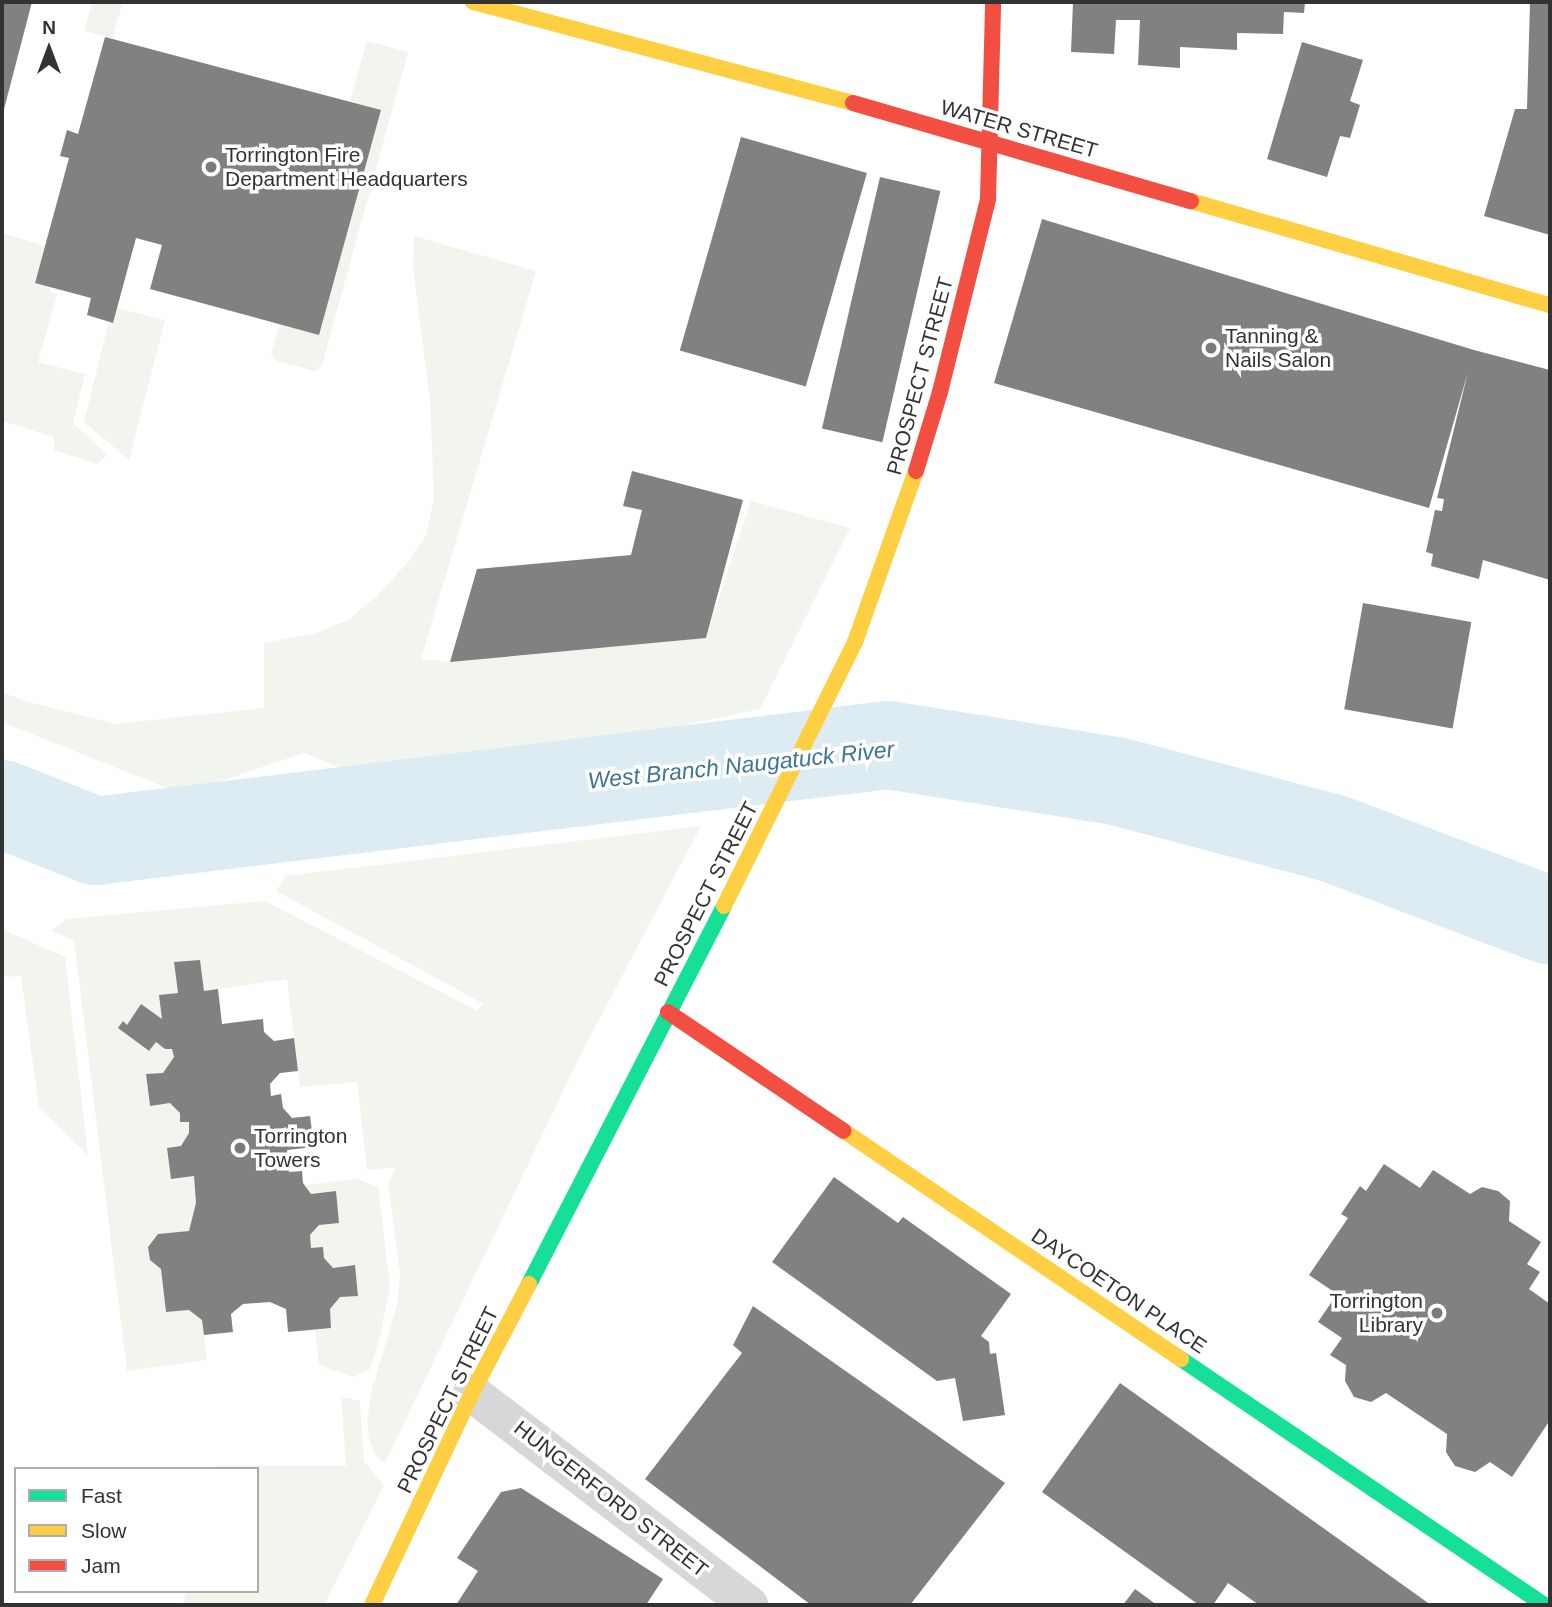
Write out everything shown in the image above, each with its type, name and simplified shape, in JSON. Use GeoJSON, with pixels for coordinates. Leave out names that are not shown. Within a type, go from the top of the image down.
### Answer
{"type":"FeatureCollection","features":[{"type":"Feature","properties":{"kind":"main road","name":"WATER STREET"},"geometry":{"type":"LineString","coordinates":[[472,2],[874,108],[1550,305]]}},
{"type":"Feature","properties":{"kind":"main road","name":"PROSPECT STREET"},"geometry":{"type":"LineString","coordinates":[[372,1605],[472,1393],[757,842],[855,642],[904,508],[940,392],[988,199],[993,2]]}},
{"type":"Feature","properties":{"kind":"main road","name":"DAYCOETON PLACE"},"geometry":{"type":"LineString","coordinates":[[668,1013],[1545,1605]]}},
{"type":"Feature","properties":{"kind":"street","name":"HUNGERFORD STREET"},"geometry":{"type":"LineString","coordinates":[[472,1393],[749,1605]]}},
{"type":"Feature","properties":{"kind":"shaded area"},"geometry":{"type":"Polygon","coordinates":[[[92,2],[123,2],[112,38],[84,31],[92,2]]]}},
{"type":"Feature","properties":{"kind":"shaded area"},"geometry":{"type":"Polygon","coordinates":[[[367,41],[408,52],[322,365],[315,371],[277,361],[271,354],[280,324],[319,334],[381,111],[350,101],[367,41]]]}},
{"type":"Feature","properties":{"kind":"shaded area"},"geometry":{"type":"Polygon","coordinates":[[[2,233],[45,246],[35,282],[51,287],[50,292],[57,294],[38,362],[85,374],[73,423],[107,455],[97,464],[54,450],[54,437],[2,421],[2,233]]]}},
{"type":"Feature","properties":{"kind":"shaded area"},"geometry":{"type":"Polygon","coordinates":[[[414,236],[536,271],[421,659],[450,662],[706,638],[751,501],[850,528],[760,709],[390,788],[304,753],[182,794],[2,722],[2,692],[25,701],[116,724],[264,708],[264,643],[316,633],[348,620],[377,596],[406,564],[426,536],[434,498],[430,401],[413,266],[414,236]]]}},
{"type":"Feature","properties":{"kind":"shaded area"},"geometry":{"type":"Polygon","coordinates":[[[117,308],[165,320],[129,460],[84,422],[109,321],[113,322],[117,308]]]}},
{"type":"Feature","properties":{"kind":"shaded area"},"geometry":{"type":"Polygon","coordinates":[[[701,826],[580,1056],[385,1463],[376,1456],[369,1439],[367,1422],[372,1389],[397,1306],[400,1272],[388,1183],[396,1167],[367,1170],[357,1082],[300,1087],[287,979],[204,991],[200,960],[175,962],[178,993],[162,995],[162,1019],[141,1005],[127,1025],[124,1022],[119,1028],[148,1052],[156,1042],[165,1049],[172,1049],[174,1057],[163,1073],[146,1075],[149,1105],[170,1103],[180,1113],[180,1122],[189,1122],[189,1133],[181,1146],[167,1149],[171,1179],[194,1176],[196,1203],[189,1231],[158,1234],[148,1247],[150,1260],[161,1269],[166,1312],[189,1310],[202,1320],[207,1360],[127,1371],[74,940],[51,931],[66,919],[265,901],[478,1011],[482,1004],[491,1008],[276,891],[286,876],[701,826]]]}},
{"type":"Feature","properties":{"kind":"shaded area"},"geometry":{"type":"Polygon","coordinates":[[[2,929],[65,957],[88,1155],[39,1108],[21,976],[2,977],[2,929]]]}},
{"type":"Feature","properties":{"kind":"shaded area"},"geometry":{"type":"Polygon","coordinates":[[[358,1179],[378,1187],[390,1286],[381,1333],[370,1369],[353,1377],[319,1365],[315,1330],[331,1328],[330,1309],[340,1297],[357,1296],[355,1265],[333,1268],[324,1258],[323,1248],[311,1248],[310,1235],[319,1225],[338,1223],[336,1191],[311,1194],[305,1185],[358,1179]]]}},
{"type":"Feature","properties":{"kind":"shaded area"},"geometry":{"type":"Polygon","coordinates":[[[341,1397],[360,1401],[364,1461],[384,1485],[324,1605],[183,1605],[186,1593],[259,1593],[259,1467],[202,1466],[346,1466],[341,1397]]]}},
{"type":"Feature","properties":{"kind":"building"},"geometry":{"type":"Polygon","coordinates":[[[2,2],[32,2],[3,113],[2,113],[2,2]]]}},
{"type":"Feature","properties":{"kind":"building"},"geometry":{"type":"Polygon","coordinates":[[[1073,2],[1305,2],[1304,13],[1284,12],[1283,34],[1237,33],[1237,50],[1180,47],[1180,68],[1138,65],[1140,20],[1116,20],[1114,54],[1071,52],[1073,2]]]}},
{"type":"Feature","properties":{"kind":"building"},"geometry":{"type":"Polygon","coordinates":[[[1530,2],[1550,2],[1550,235],[1484,216],[1515,109],[1527,109],[1530,2]]]}},
{"type":"Feature","properties":{"kind":"building"},"geometry":{"type":"Polygon","coordinates":[[[105,37],[381,110],[319,335],[150,289],[162,245],[136,238],[113,323],[87,315],[91,298],[35,283],[69,158],[60,156],[67,130],[78,134],[105,37]]]}},
{"type":"Feature","properties":{"kind":"building"},"geometry":{"type":"Polygon","coordinates":[[[1302,42],[1363,60],[1350,101],[1360,105],[1350,138],[1340,136],[1327,177],[1267,159],[1302,42]]]}},
{"type":"Feature","properties":{"kind":"building"},"geometry":{"type":"Polygon","coordinates":[[[741,137],[867,173],[806,387],[680,350],[741,137]]]}},
{"type":"Feature","properties":{"kind":"building"},"geometry":{"type":"Polygon","coordinates":[[[880,177],[940,191],[882,442],[822,428],[880,177]]]}},
{"type":"Feature","properties":{"kind":"building"},"geometry":{"type":"Polygon","coordinates":[[[1042,219],[1474,350],[1550,370],[1550,580],[1483,560],[1479,579],[1431,566],[1433,554],[1426,552],[1435,510],[1442,511],[1444,499],[1437,498],[1468,372],[1429,508],[994,383],[1042,219]]]}},
{"type":"Feature","properties":{"kind":"building"},"geometry":{"type":"Polygon","coordinates":[[[632,471],[743,500],[706,638],[450,662],[477,569],[631,555],[642,510],[623,506],[632,471]]]}},
{"type":"Feature","properties":{"kind":"building"},"geometry":{"type":"Polygon","coordinates":[[[1363,603],[1471,622],[1453,728],[1344,709],[1363,603]]]}},
{"type":"Feature","properties":{"kind":"building","name":"Torrington Towers"},"geometry":{"type":"Polygon","coordinates":[[[200,960],[204,991],[218,989],[222,1024],[263,1019],[264,1032],[274,1041],[294,1038],[298,1071],[280,1073],[270,1084],[271,1096],[281,1094],[283,1108],[292,1118],[310,1116],[314,1147],[287,1150],[289,1172],[302,1171],[303,1183],[311,1194],[336,1191],[339,1223],[319,1225],[310,1235],[311,1248],[323,1247],[324,1258],[333,1268],[355,1265],[358,1296],[340,1297],[330,1309],[331,1328],[288,1332],[286,1309],[270,1302],[243,1304],[231,1314],[233,1332],[204,1335],[202,1320],[189,1310],[166,1312],[161,1269],[150,1260],[148,1247],[158,1234],[189,1231],[196,1203],[194,1176],[171,1179],[167,1148],[181,1146],[189,1133],[189,1122],[180,1122],[180,1113],[170,1103],[150,1106],[146,1074],[163,1073],[174,1057],[172,1049],[165,1049],[156,1042],[149,1051],[118,1028],[123,1021],[127,1025],[141,1004],[162,1019],[159,995],[178,993],[174,962],[200,960]]]}},
{"type":"Feature","properties":{"kind":"building","name":"Torrington Library"},"geometry":{"type":"Polygon","coordinates":[[[1384,1164],[1420,1188],[1433,1170],[1470,1194],[1482,1187],[1498,1191],[1510,1201],[1509,1221],[1541,1242],[1527,1264],[1540,1272],[1529,1289],[1550,1304],[1550,1420],[1512,1477],[1490,1462],[1475,1472],[1455,1466],[1446,1452],[1447,1434],[1386,1393],[1371,1402],[1354,1397],[1345,1381],[1346,1365],[1330,1355],[1342,1338],[1318,1322],[1337,1294],[1309,1275],[1348,1218],[1341,1214],[1360,1186],[1366,1191],[1384,1164]]]}},
{"type":"Feature","properties":{"kind":"building"},"geometry":{"type":"Polygon","coordinates":[[[834,1177],[898,1223],[903,1217],[1011,1294],[981,1336],[989,1342],[990,1354],[996,1353],[1005,1415],[963,1421],[955,1378],[937,1381],[772,1262],[834,1177]]]}},
{"type":"Feature","properties":{"kind":"building"},"geometry":{"type":"Polygon","coordinates":[[[753,1306],[1005,1483],[910,1605],[811,1605],[645,1479],[742,1353],[733,1345],[753,1306]]]}},
{"type":"Feature","properties":{"kind":"building"},"geometry":{"type":"Polygon","coordinates":[[[1120,1383],[1431,1605],[1259,1605],[1228,1583],[1213,1605],[1199,1605],[1042,1492],[1120,1383]]]}},
{"type":"Feature","properties":{"kind":"building"},"geometry":{"type":"Polygon","coordinates":[[[521,1488],[663,1579],[646,1605],[456,1605],[478,1571],[457,1558],[501,1492],[521,1488]]]}},
{"type":"Feature","properties":{"kind":"building"},"geometry":{"type":"Polygon","coordinates":[[[1135,1589],[1157,1605],[1123,1605],[1135,1589]]]}},
{"type":"Feature","properties":{"kind":"waterway","name":"West Branch Naugatuck River"},"geometry":{"type":"LineString","coordinates":[[2,804],[95,841],[888,745],[1116,781],[1332,838],[1550,921]]}},
{"type":"Feature","properties":{"kind":"traffic: fast"},"geometry":{"type":"LineString","coordinates":[[529,1284],[724,906]]}},
{"type":"Feature","properties":{"kind":"traffic: fast"},"geometry":{"type":"LineString","coordinates":[[1181,1359],[1545,1605]]}},
{"type":"Feature","properties":{"kind":"traffic: slow"},"geometry":{"type":"LineString","coordinates":[[473,2],[853,103]]}},
{"type":"Feature","properties":{"kind":"traffic: slow"},"geometry":{"type":"LineString","coordinates":[[1191,201],[1550,305]]}},
{"type":"Feature","properties":{"kind":"traffic: slow"},"geometry":{"type":"LineString","coordinates":[[724,906],[855,642],[916,471]]}},
{"type":"Feature","properties":{"kind":"traffic: slow"},"geometry":{"type":"LineString","coordinates":[[844,1131],[1181,1359]]}},
{"type":"Feature","properties":{"kind":"traffic: slow"},"geometry":{"type":"LineString","coordinates":[[372,1605],[472,1393],[529,1284]]}},
{"type":"Feature","properties":{"kind":"traffic: jam"},"geometry":{"type":"LineString","coordinates":[[916,471],[940,392],[988,199],[993,2]]}},
{"type":"Feature","properties":{"kind":"traffic: jam"},"geometry":{"type":"LineString","coordinates":[[853,103],[1191,201]]}},
{"type":"Feature","properties":{"kind":"traffic: jam"},"geometry":{"type":"LineString","coordinates":[[668,1012],[844,1131]]}},
{"type":"Feature","properties":{"kind":"place","name":"Torrington Fire Department Headquarters"},"geometry":{"type":"Point","coordinates":[211,167]}},
{"type":"Feature","properties":{"kind":"place","name":"Tanning & Nails Salon"},"geometry":{"type":"Point","coordinates":[1211,348]}},
{"type":"Feature","properties":{"kind":"place","name":"Torrington Towers"},"geometry":{"type":"Point","coordinates":[240,1148]}},
{"type":"Feature","properties":{"kind":"place","name":"Torrington Library"},"geometry":{"type":"Point","coordinates":[1437,1313]}}]}
